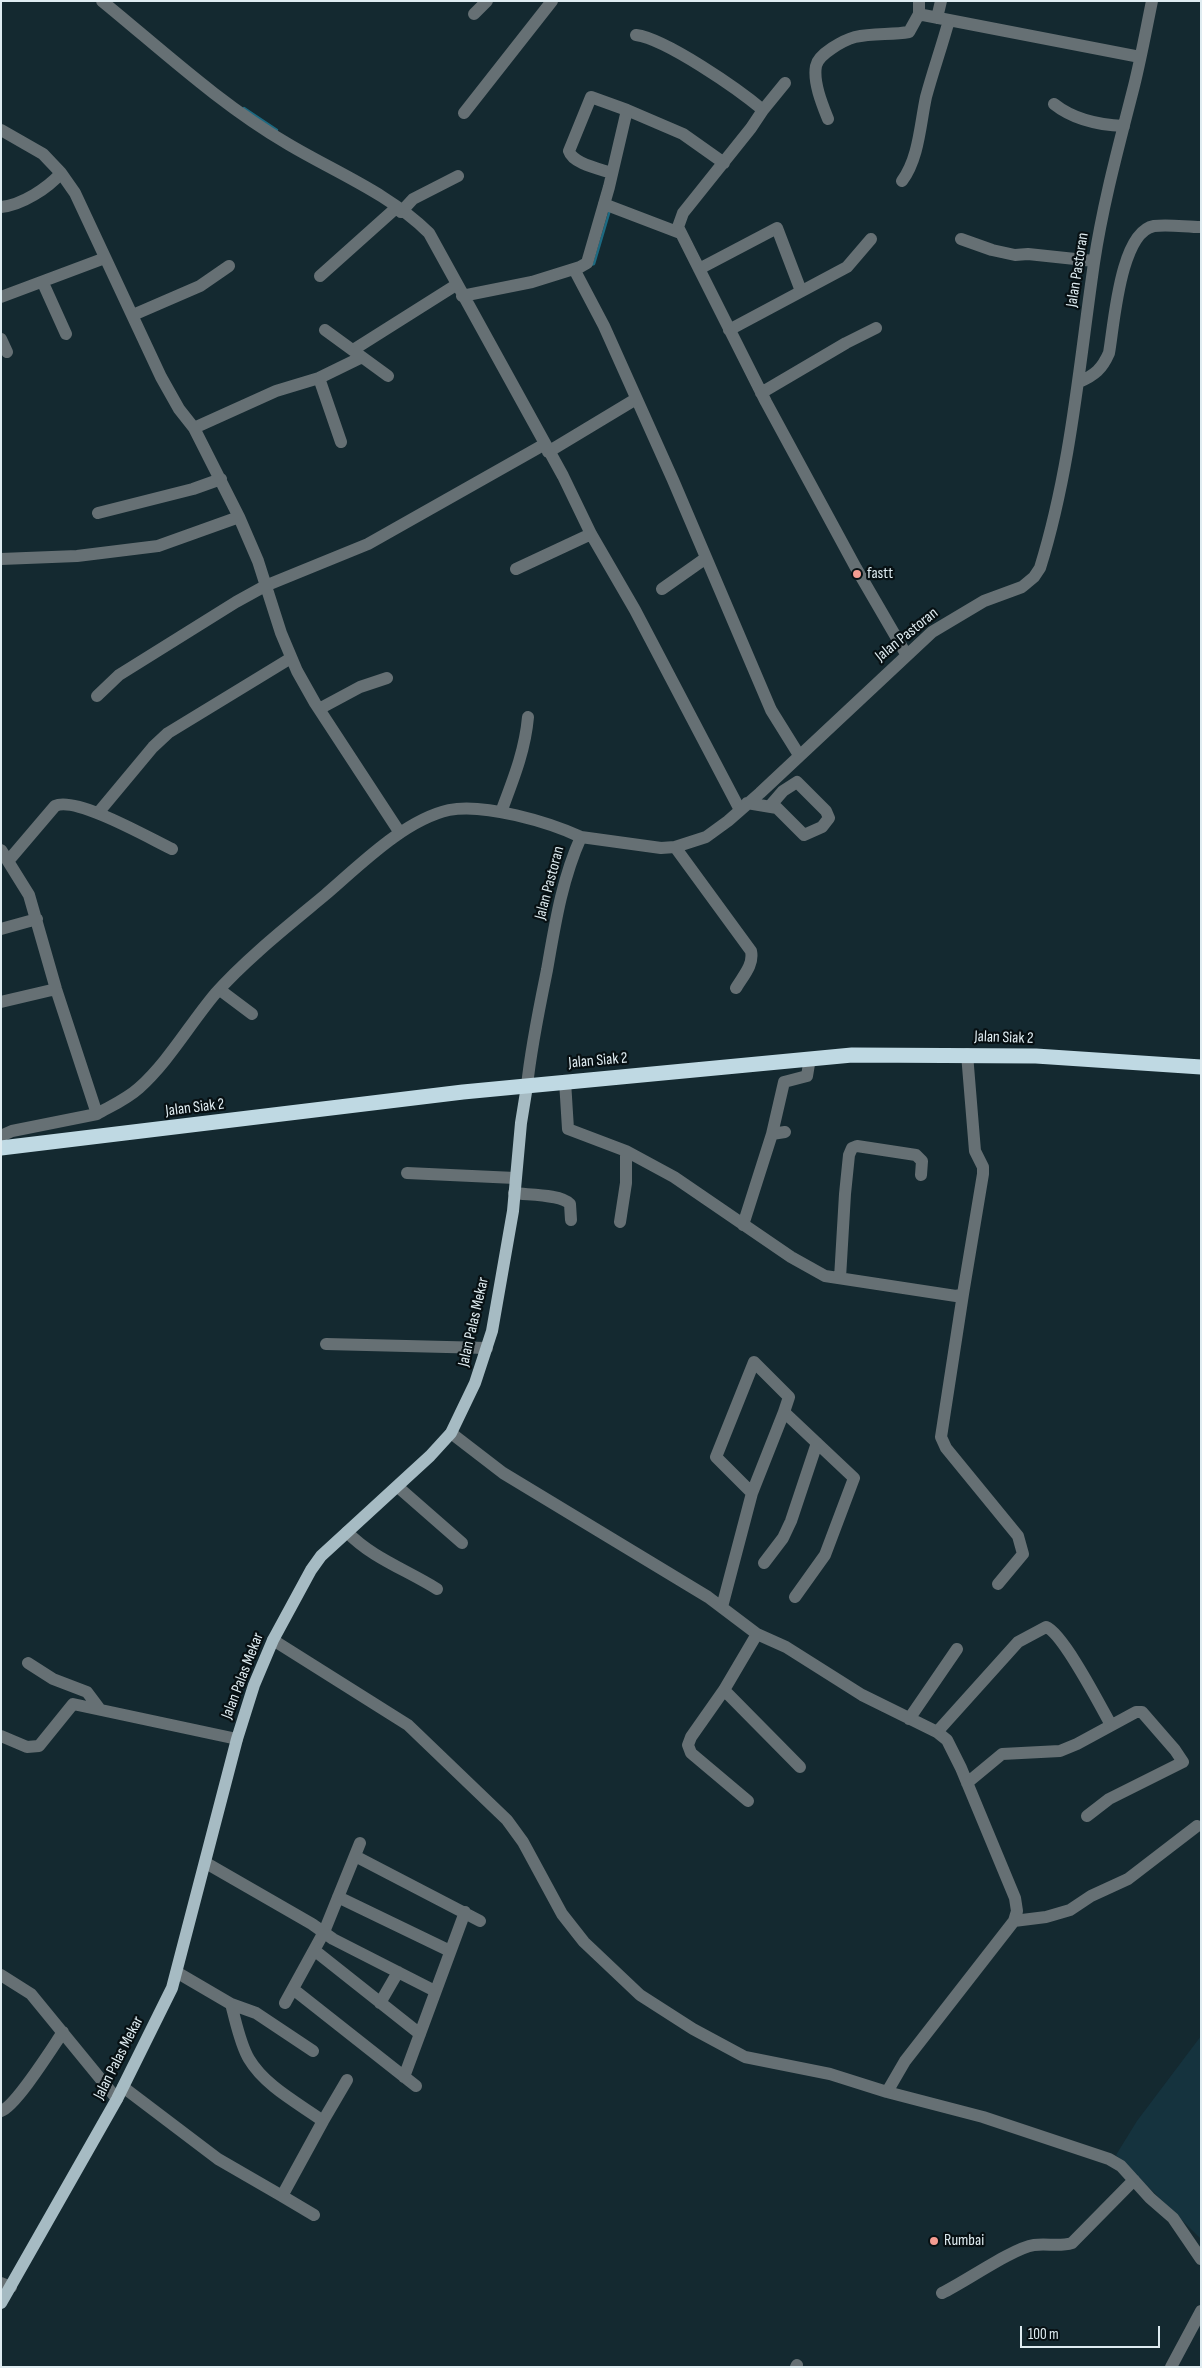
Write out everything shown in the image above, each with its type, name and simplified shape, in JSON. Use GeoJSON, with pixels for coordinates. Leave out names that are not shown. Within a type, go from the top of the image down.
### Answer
{"type":"FeatureCollection","features":[{"type":"Feature","properties":{"kind":"highway","name":"Jalan Siak 2"},"geometry":{"type":"LineString","coordinates":[[1,1148],[463,1092],[852,1055],[967,1054],[1201,1067]]}},
{"type":"Feature","properties":{"kind":"main road","name":"Jalan Palas Mekar"},"geometry":{"type":"LineString","coordinates":[[1,2303],[6,2285],[124,2087],[178,1973],[237,1739],[254,1685],[274,1640],[311,1570],[321,1556],[398,1487],[451,1433],[475,1383],[492,1331],[514,1193],[527,1086]]}},
{"type":"Feature","properties":{"kind":"street"},"geometry":{"type":"LineString","coordinates":[[102,1],[205,86],[254,122],[352,179],[419,224],[428,233],[563,476],[591,534],[743,806],[770,806],[777,808],[804,835],[822,827],[829,818],[826,811],[797,782],[783,791],[770,806]]}},
{"type":"Feature","properties":{"kind":"street"},"geometry":{"type":"LineString","coordinates":[[474,14],[487,1]]}},
{"type":"Feature","properties":{"kind":"street"},"geometry":{"type":"LineString","coordinates":[[464,113],[552,1]]}},
{"type":"Feature","properties":{"kind":"street"},"geometry":{"type":"LineString","coordinates":[[902,181],[908,173],[913,156],[943,19],[941,1]]}},
{"type":"Feature","properties":{"kind":"street","name":"Jalan Pastoran"},"geometry":{"type":"LineString","coordinates":[[527,1086],[531,1046],[559,904],[569,863],[581,837],[641,846],[675,847],[706,837],[728,821],[906,654],[932,632],[984,601],[1022,587],[1034,577],[1040,568],[1063,482],[1079,382],[1094,261],[1105,202],[1152,1]]}},
{"type":"Feature","properties":{"kind":"street"},"geometry":{"type":"LineString","coordinates":[[828,119],[822,104],[816,72],[818,61],[838,44],[856,37],[909,32],[913,29],[919,8],[943,19],[1140,57]]}},
{"type":"Feature","properties":{"kind":"street"},"geometry":{"type":"LineString","coordinates":[[636,35],[652,40],[690,60],[763,110]]}},
{"type":"Feature","properties":{"kind":"street"},"geometry":{"type":"LineString","coordinates":[[785,84],[683,213],[678,221],[680,233],[761,393],[856,568],[906,654]]}},
{"type":"Feature","properties":{"kind":"street"},"geometry":{"type":"LineString","coordinates":[[612,173],[578,161],[570,156],[569,151],[591,97],[683,134],[724,163]]}},
{"type":"Feature","properties":{"kind":"street"},"geometry":{"type":"LineString","coordinates":[[1054,104],[1061,109],[1098,124],[1124,126]]}},
{"type":"Feature","properties":{"kind":"street"},"geometry":{"type":"LineString","coordinates":[[194,428],[276,391],[319,378],[459,291],[525,284],[574,269],[587,263],[604,204],[627,110]]}},
{"type":"Feature","properties":{"kind":"street"},"geometry":{"type":"LineString","coordinates":[[1,130],[43,154],[76,193],[161,377],[179,409],[194,428],[239,517],[258,561],[291,658],[319,709],[400,833]]}},
{"type":"Feature","properties":{"kind":"street"},"geometry":{"type":"LineString","coordinates":[[1,207],[28,197],[53,182],[61,173]]}},
{"type":"Feature","properties":{"kind":"street"},"geometry":{"type":"LineString","coordinates":[[320,276],[413,199],[458,176]]}},
{"type":"Feature","properties":{"kind":"street"},"geometry":{"type":"LineString","coordinates":[[604,204],[680,233]]}},
{"type":"Feature","properties":{"kind":"street"},"geometry":{"type":"LineString","coordinates":[[1079,382],[1097,374],[1107,358],[1123,267],[1140,232],[1153,226],[1201,227]]}},
{"type":"Feature","properties":{"kind":"street"},"geometry":{"type":"LineString","coordinates":[[698,268],[778,228],[801,291]]}},
{"type":"Feature","properties":{"kind":"street"},"geometry":{"type":"LineString","coordinates":[[729,330],[847,267],[871,239]]}},
{"type":"Feature","properties":{"kind":"street"},"geometry":{"type":"LineString","coordinates":[[962,239],[992,250],[1015,255],[1045,255],[1094,261]]}},
{"type":"Feature","properties":{"kind":"street"},"geometry":{"type":"LineString","coordinates":[[1,297],[43,283],[105,258]]}},
{"type":"Feature","properties":{"kind":"street"},"geometry":{"type":"LineString","coordinates":[[133,316],[200,286],[229,266]]}},
{"type":"Feature","properties":{"kind":"street"},"geometry":{"type":"LineString","coordinates":[[574,269],[604,326],[771,710],[799,755]]}},
{"type":"Feature","properties":{"kind":"street"},"geometry":{"type":"LineString","coordinates":[[43,283],[66,334]]}},
{"type":"Feature","properties":{"kind":"street"},"geometry":{"type":"LineString","coordinates":[[761,393],[876,328]]}},
{"type":"Feature","properties":{"kind":"street"},"geometry":{"type":"LineString","coordinates":[[325,330],[388,376]]}},
{"type":"Feature","properties":{"kind":"street"},"geometry":{"type":"LineString","coordinates":[[1,339],[7,352]]}},
{"type":"Feature","properties":{"kind":"street"},"geometry":{"type":"LineString","coordinates":[[319,378],[341,442]]}},
{"type":"Feature","properties":{"kind":"street"},"geometry":{"type":"LineString","coordinates":[[97,696],[119,675],[201,622],[265,586],[368,544],[636,399]]}},
{"type":"Feature","properties":{"kind":"street"},"geometry":{"type":"LineString","coordinates":[[98,513],[193,489],[221,479]]}},
{"type":"Feature","properties":{"kind":"street"},"geometry":{"type":"LineString","coordinates":[[1,559],[86,555],[158,546],[239,517]]}},
{"type":"Feature","properties":{"kind":"street"},"geometry":{"type":"LineString","coordinates":[[516,570],[591,534]]}},
{"type":"Feature","properties":{"kind":"street"},"geometry":{"type":"LineString","coordinates":[[662,589],[706,558]]}},
{"type":"Feature","properties":{"kind":"street"},"geometry":{"type":"LineString","coordinates":[[98,813],[154,747],[168,734],[291,658]]}},
{"type":"Feature","properties":{"kind":"street"},"geometry":{"type":"LineString","coordinates":[[319,709],[360,687],[387,678]]}},
{"type":"Feature","properties":{"kind":"street"},"geometry":{"type":"LineString","coordinates":[[501,812],[521,758],[526,738],[528,717]]}},
{"type":"Feature","properties":{"kind":"street"},"geometry":{"type":"LineString","coordinates":[[9,860],[55,806],[65,803],[75,804],[98,813],[172,849]]}},
{"type":"Feature","properties":{"kind":"street"},"geometry":{"type":"LineString","coordinates":[[1,1136],[12,1131],[97,1114],[137,1090],[150,1078],[220,990],[298,918],[400,833],[426,819],[448,810],[465,809],[501,812],[581,837]]}},
{"type":"Feature","properties":{"kind":"street"},"geometry":{"type":"LineString","coordinates":[[675,847],[751,951],[752,958],[750,964],[736,988]]}},
{"type":"Feature","properties":{"kind":"street"},"geometry":{"type":"LineString","coordinates":[[1,850],[9,860],[29,895],[56,989],[97,1114]]}},
{"type":"Feature","properties":{"kind":"street"},"geometry":{"type":"LineString","coordinates":[[1,928],[37,920]]}},
{"type":"Feature","properties":{"kind":"street"},"geometry":{"type":"LineString","coordinates":[[1,1002],[56,989]]}},
{"type":"Feature","properties":{"kind":"street"},"geometry":{"type":"LineString","coordinates":[[220,990],[252,1014]]}},
{"type":"Feature","properties":{"kind":"street"},"geometry":{"type":"LineString","coordinates":[[967,1054],[975,1151],[983,1174],[941,1437],[946,1448],[1018,1536],[1022,1545],[1023,1554],[998,1584]]}},
{"type":"Feature","properties":{"kind":"street"},"geometry":{"type":"LineString","coordinates":[[743,1224],[772,1134],[784,1082],[806,1076],[810,1058]]}},
{"type":"Feature","properties":{"kind":"street"},"geometry":{"type":"LineString","coordinates":[[565,1081],[568,1129],[626,1152],[674,1177],[791,1257],[825,1276],[952,1296],[963,1294]]}},
{"type":"Feature","properties":{"kind":"street"},"geometry":{"type":"LineString","coordinates":[[772,1134],[785,1132]]}},
{"type":"Feature","properties":{"kind":"street"},"geometry":{"type":"LineString","coordinates":[[840,1278],[845,1194],[849,1155],[852,1148],[857,1146],[916,1155],[922,1161],[922,1175]]}},
{"type":"Feature","properties":{"kind":"street"},"geometry":{"type":"LineString","coordinates":[[620,1222],[626,1183],[626,1152]]}},
{"type":"Feature","properties":{"kind":"street"},"geometry":{"type":"LineString","coordinates":[[407,1173],[515,1178]]}},
{"type":"Feature","properties":{"kind":"street"},"geometry":{"type":"LineString","coordinates":[[514,1193],[557,1197],[567,1200],[570,1204],[570,1220]]}},
{"type":"Feature","properties":{"kind":"street"},"geometry":{"type":"LineString","coordinates":[[326,1344],[487,1348]]}},
{"type":"Feature","properties":{"kind":"street"},"geometry":{"type":"LineString","coordinates":[[722,1607],[752,1493],[789,1397],[754,1362],[716,1457],[752,1493]]}},
{"type":"Feature","properties":{"kind":"street"},"geometry":{"type":"LineString","coordinates":[[784,1412],[854,1478],[825,1555],[795,1597]]}},
{"type":"Feature","properties":{"kind":"street"},"geometry":{"type":"LineString","coordinates":[[451,1433],[503,1473],[722,1607],[757,1634],[786,1647],[825,1674],[908,1719],[937,1732],[947,1740],[1015,1898],[1018,1911],[1014,1921],[906,2061],[886,2092]]}},
{"type":"Feature","properties":{"kind":"street"},"geometry":{"type":"LineString","coordinates":[[764,1563],[783,1538],[791,1520],[817,1443]]}},
{"type":"Feature","properties":{"kind":"street"},"geometry":{"type":"LineString","coordinates":[[398,1487],[462,1543]]}},
{"type":"Feature","properties":{"kind":"street"},"geometry":{"type":"LineString","coordinates":[[347,1532],[356,1542],[437,1589]]}},
{"type":"Feature","properties":{"kind":"street"},"geometry":{"type":"LineString","coordinates":[[937,1732],[1018,1642],[1046,1627],[1056,1636],[1083,1672],[1111,1725]]}},
{"type":"Feature","properties":{"kind":"street"},"geometry":{"type":"LineString","coordinates":[[748,1801],[690,1753],[688,1746],[691,1737],[724,1690],[757,1634]]}},
{"type":"Feature","properties":{"kind":"street"},"geometry":{"type":"LineString","coordinates":[[274,1640],[408,1725],[507,1820],[522,1842],[562,1914],[584,1942],[640,1995],[692,2029],[745,2058],[830,2074],[886,2092],[983,2117],[1108,2159],[1121,2166],[1173,2218],[1201,2259]]}},
{"type":"Feature","properties":{"kind":"street"},"geometry":{"type":"LineString","coordinates":[[908,1719],[958,1649]]}},
{"type":"Feature","properties":{"kind":"street"},"geometry":{"type":"LineString","coordinates":[[28,1662],[53,1679],[87,1692],[99,1708]]}},
{"type":"Feature","properties":{"kind":"street"},"geometry":{"type":"LineString","coordinates":[[724,1690],[800,1767]]}},
{"type":"Feature","properties":{"kind":"street"},"geometry":{"type":"LineString","coordinates":[[1,1736],[20,1745],[39,1746],[69,1706],[77,1704],[237,1739]]}},
{"type":"Feature","properties":{"kind":"street"},"geometry":{"type":"LineString","coordinates":[[967,1783],[1002,1754],[1060,1751],[1077,1744],[1136,1712],[1142,1712],[1183,1762],[1109,1799],[1087,1816]]}},
{"type":"Feature","properties":{"kind":"street"},"geometry":{"type":"LineString","coordinates":[[1014,1921],[1046,1917],[1070,1910],[1092,1896],[1128,1879],[1197,1826]]}},
{"type":"Feature","properties":{"kind":"street"},"geometry":{"type":"LineString","coordinates":[[285,2003],[324,1932],[360,1843]]}},
{"type":"Feature","properties":{"kind":"street"},"geometry":{"type":"LineString","coordinates":[[355,1856],[480,1921]]}},
{"type":"Feature","properties":{"kind":"street"},"geometry":{"type":"LineString","coordinates":[[206,1863],[324,1932],[435,1991]]}},
{"type":"Feature","properties":{"kind":"street"},"geometry":{"type":"LineString","coordinates":[[338,1897],[450,1951]]}},
{"type":"Feature","properties":{"kind":"street"},"geometry":{"type":"LineString","coordinates":[[404,2077],[465,1912]]}},
{"type":"Feature","properties":{"kind":"street"},"geometry":{"type":"LineString","coordinates":[[314,1950],[420,2034]]}},
{"type":"Feature","properties":{"kind":"street"},"geometry":{"type":"LineString","coordinates":[[380,2003],[398,1972]]}},
{"type":"Feature","properties":{"kind":"street"},"geometry":{"type":"LineString","coordinates":[[178,1973],[231,2004],[256,2013],[313,2051]]}},
{"type":"Feature","properties":{"kind":"street"},"geometry":{"type":"LineString","coordinates":[[1,1975],[30,1994],[117,2099]]}},
{"type":"Feature","properties":{"kind":"street"},"geometry":{"type":"LineString","coordinates":[[293,1989],[416,2086]]}},
{"type":"Feature","properties":{"kind":"street"},"geometry":{"type":"LineString","coordinates":[[231,2004],[248,2057],[256,2070],[277,2089],[323,2121]]}},
{"type":"Feature","properties":{"kind":"street"},"geometry":{"type":"LineString","coordinates":[[1,2111],[6,2109],[17,2097],[63,2032]]}},
{"type":"Feature","properties":{"kind":"street"},"geometry":{"type":"LineString","coordinates":[[282,2196],[348,2080]]}},
{"type":"Feature","properties":{"kind":"street"},"geometry":{"type":"LineString","coordinates":[[124,2087],[218,2159],[314,2215]]}},
{"type":"Feature","properties":{"kind":"street"},"geometry":{"type":"LineString","coordinates":[[942,2293],[1015,2253],[1034,2245],[1063,2246],[1072,2243],[1134,2180]]}},
{"type":"Feature","properties":{"kind":"street"},"geometry":{"type":"LineString","coordinates":[[1171,2367],[1201,2311]]}},
{"type":"Feature","properties":{"kind":"shaded area"},"geometry":{"type":"Polygon","coordinates":[[[1201,2036],[1201,2239],[1116,2155],[1137,2121],[1201,2036]]]}},
{"type":"Feature","properties":{"kind":"waterway"},"geometry":{"type":"LineString","coordinates":[[244,108],[277,130]]}},
{"type":"Feature","properties":{"kind":"waterway"},"geometry":{"type":"LineString","coordinates":[[590,265],[594,264],[610,210]]}},
{"type":"Feature","properties":{"kind":"place","name":"fastt"},"geometry":{"type":"Point","coordinates":[857,574]}},
{"type":"Feature","properties":{"kind":"place","name":"Rumbai"},"geometry":{"type":"Point","coordinates":[934,2241]}}]}
